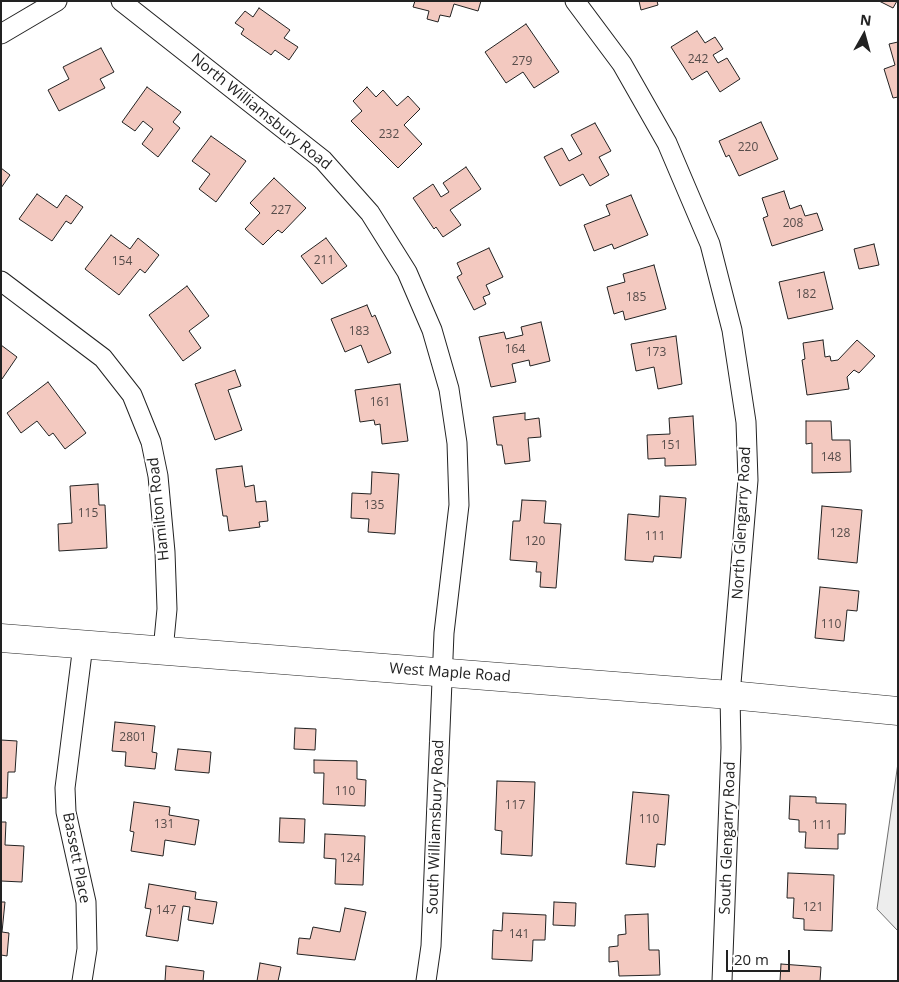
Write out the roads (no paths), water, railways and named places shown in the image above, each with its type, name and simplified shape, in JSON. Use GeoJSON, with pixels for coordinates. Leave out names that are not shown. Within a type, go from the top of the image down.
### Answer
{"type":"FeatureCollection","features":[{"type":"Feature","properties":{"kind":"main road","name":"West Maple Road"},"geometry":{"type":"LineString","coordinates":[[1,638],[730,695],[898,711]]}},
{"type":"Feature","properties":{"kind":"street"},"geometry":{"type":"LineString","coordinates":[[1,34],[57,1]]}},
{"type":"Feature","properties":{"kind":"street","name":"North Williamsbury Road"},"geometry":{"type":"LineString","coordinates":[[121,1],[323,160],[370,213],[407,272],[432,330],[449,389],[457,443],[459,505],[444,633],[443,673]]}},
{"type":"Feature","properties":{"kind":"street","name":"North Glengarry Road"},"geometry":{"type":"LineString","coordinates":[[575,1],[622,64],[668,144],[710,244],[732,330],[746,422],[748,480],[730,695]]}},
{"type":"Feature","properties":{"kind":"street","name":"Hamilton Road"},"geometry":{"type":"LineString","coordinates":[[1,281],[103,358],[132,395],[151,442],[158,476],[166,600],[163,651]]}},
{"type":"Feature","properties":{"kind":"street","name":"Bassett Place"},"geometry":{"type":"LineString","coordinates":[[82,981],[87,949],[86,902],[66,812],[66,788],[83,645]]}},
{"type":"Feature","properties":{"kind":"street","name":"South Williamsbury Road"},"geometry":{"type":"LineString","coordinates":[[426,981],[432,946],[443,673]]}},
{"type":"Feature","properties":{"kind":"street","name":"South Glengarry Road"},"geometry":{"type":"LineString","coordinates":[[722,981],[732,748],[730,695]]}}]}
